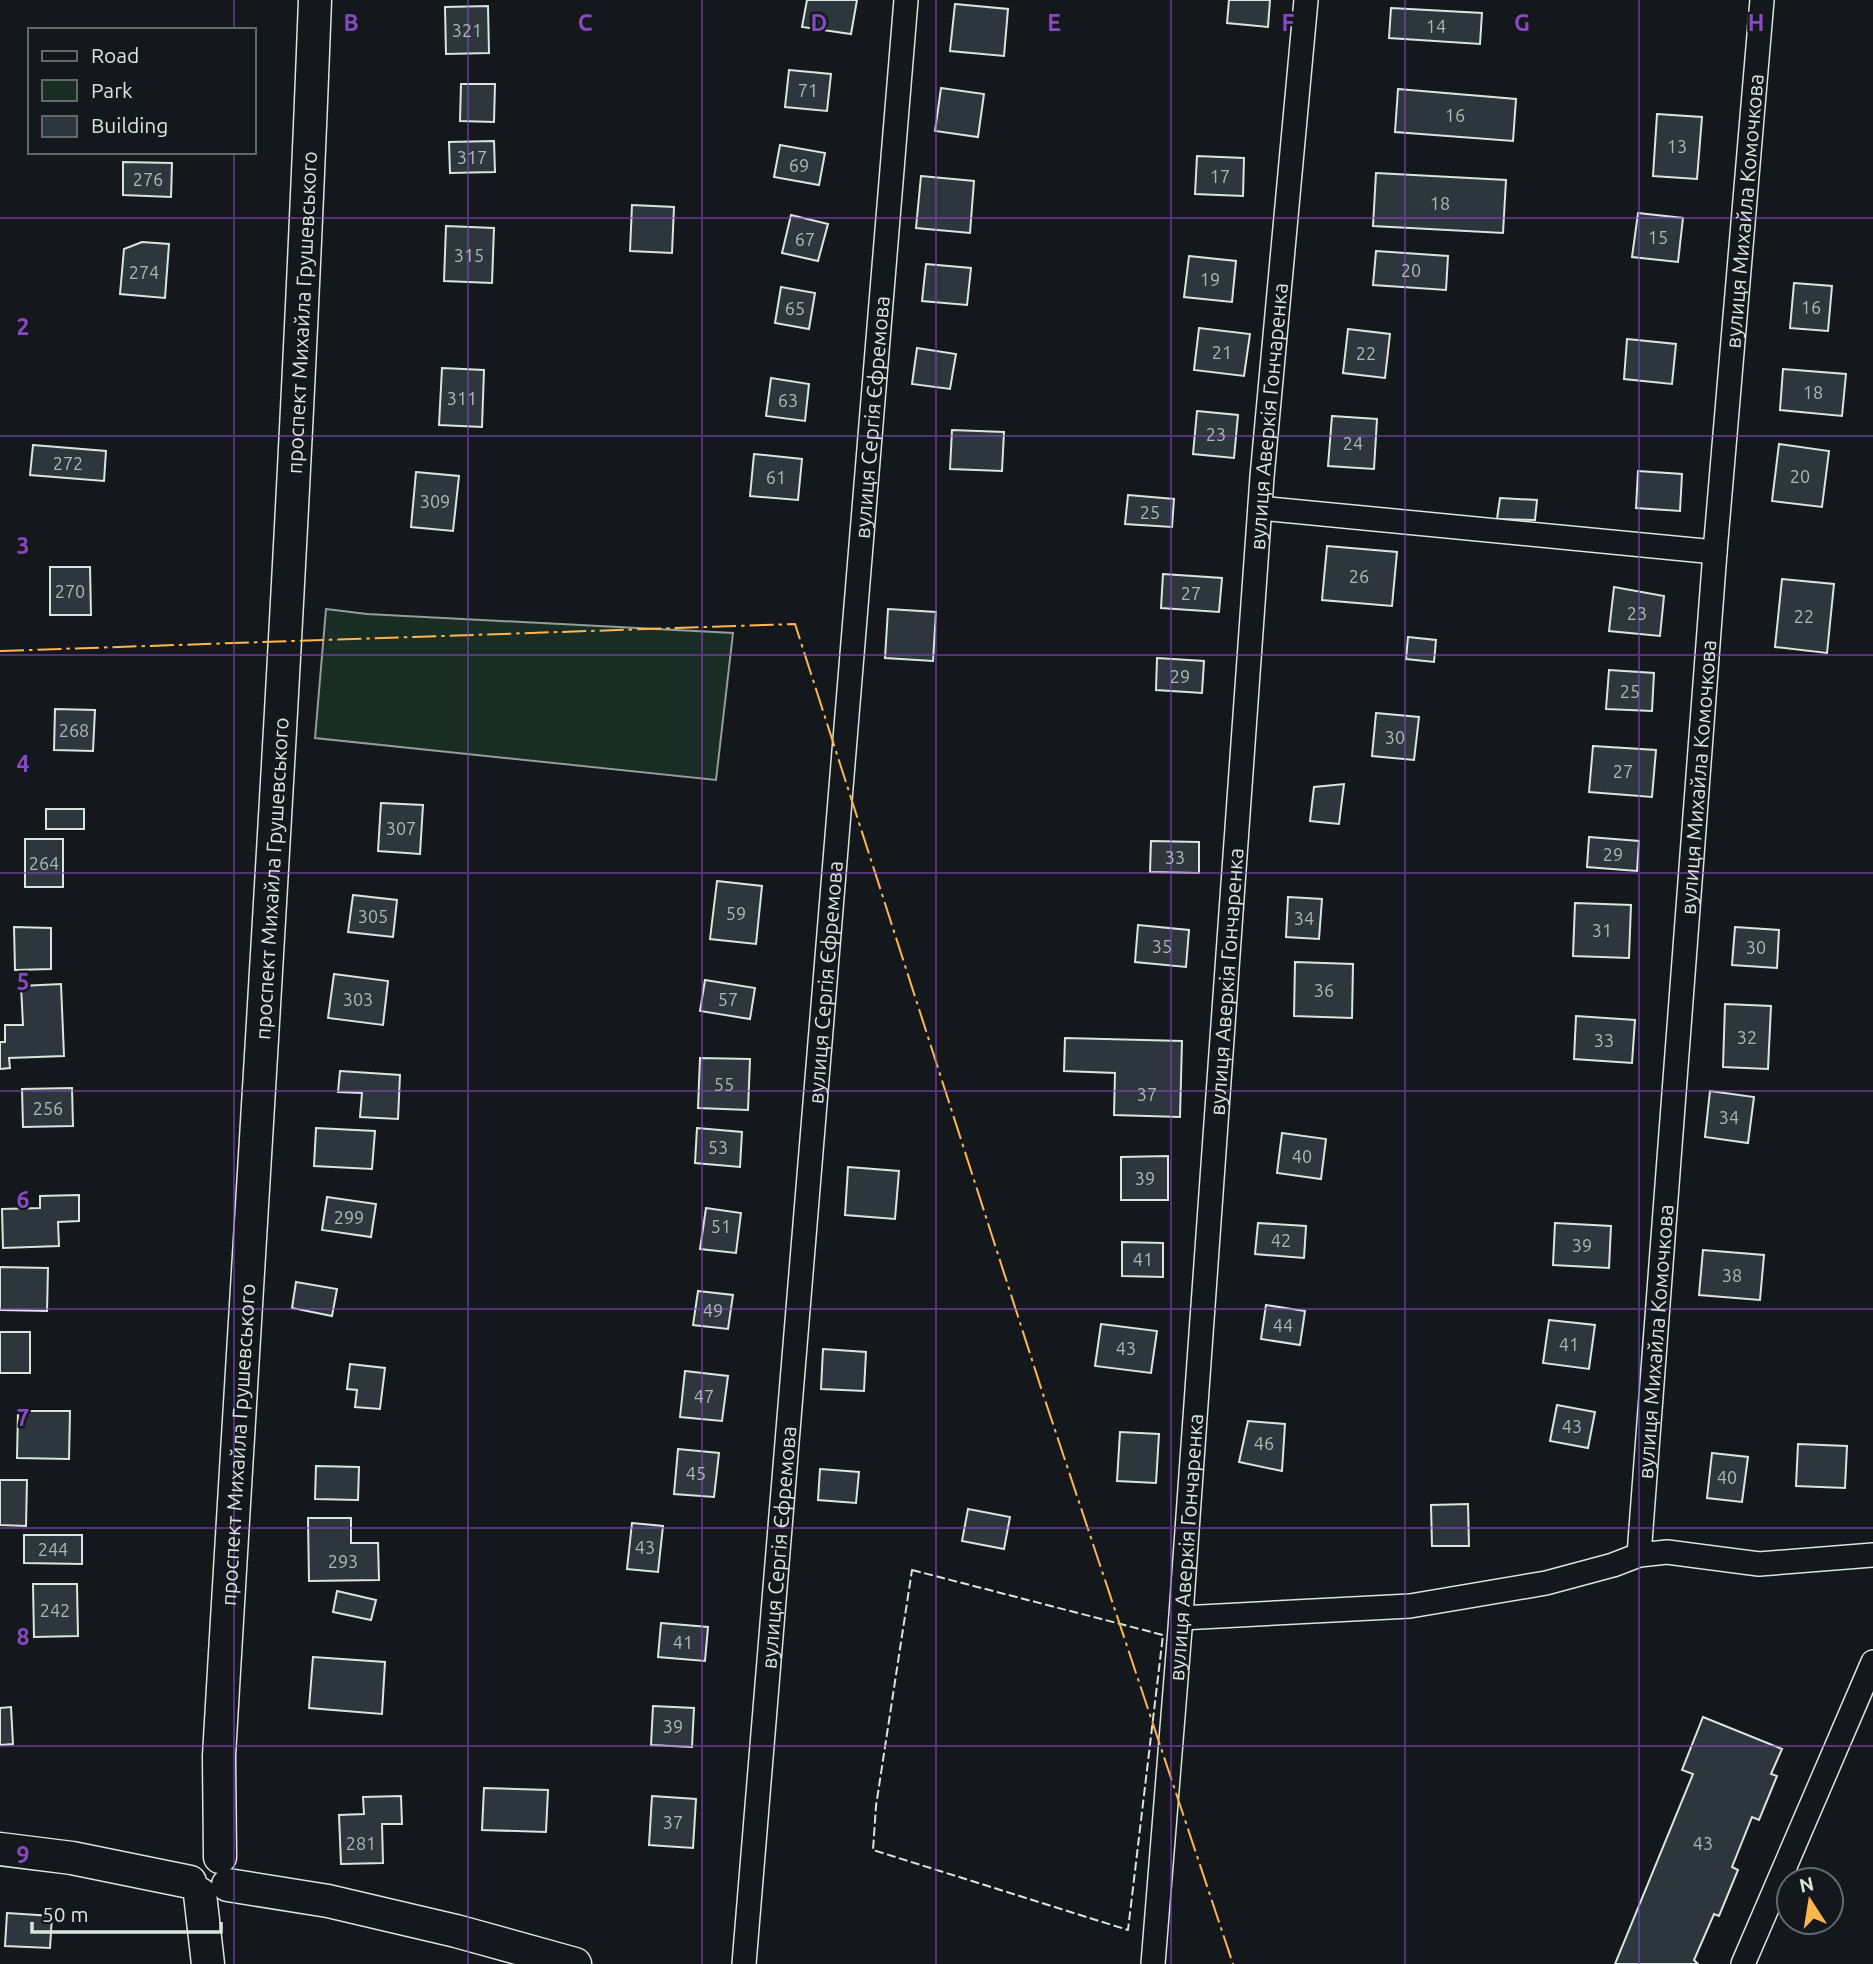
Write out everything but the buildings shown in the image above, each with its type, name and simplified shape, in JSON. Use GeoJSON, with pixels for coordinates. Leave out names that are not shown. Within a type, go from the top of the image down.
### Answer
{"type":"FeatureCollection","features":[{"type":"Feature","properties":{"kind":"street","name":"проспект Михайла Грушевського"},"geometry":{"type":"LineString","coordinates":[[208,1964],[210,1875],[288,626],[315,0]]}},
{"type":"Feature","properties":{"kind":"street","name":"вулиця Сергія Єфремова"},"geometry":{"type":"LineString","coordinates":[[744,1964],[906,0]]}},
{"type":"Feature","properties":{"kind":"street","name":"вулиця Аверкія Гончаренка"},"geometry":{"type":"LineString","coordinates":[[1153,1964],[1181,1618],[1260,508],[1306,0]]}},
{"type":"Feature","properties":{"kind":"street","name":"вулиця Михайла Комочкова"},"geometry":{"type":"LineString","coordinates":[[1639,1555],[1715,552],[1762,0]]}},
{"type":"Feature","properties":{"kind":"street"},"geometry":{"type":"LineString","coordinates":[[1260,508],[1715,552]]}},
{"type":"Feature","properties":{"kind":"street"},"geometry":{"type":"LineString","coordinates":[[1181,1618],[1410,1606],[1546,1583],[1614,1565],[1639,1555],[1667,1552],[1759,1564],[1873,1555]]}},
{"type":"Feature","properties":{"kind":"street"},"geometry":{"type":"LineString","coordinates":[[1743,1964],[1873,1662]]}},
{"type":"Feature","properties":{"kind":"street"},"geometry":{"type":"LineString","coordinates":[[0,1849],[210,1875],[456,1931],[575,1964]]}},
{"type":"Feature","properties":{"kind":"green space"},"geometry":{"type":"Polygon","coordinates":[[[326,609],[367,614],[733,633],[716,780],[315,738],[326,609]]]}},
{"type":"Feature","properties":{"kind":"fence"},"geometry":{"type":"LineString","coordinates":[[912,1570],[1163,1635],[1128,1930],[873,1850],[876,1806],[912,1570]]}},
{"type":"Feature","properties":{"kind":"power"},"geometry":{"type":"LineString","coordinates":[[0,651],[795,624],[1042,1391],[1233,1964]]}}]}
